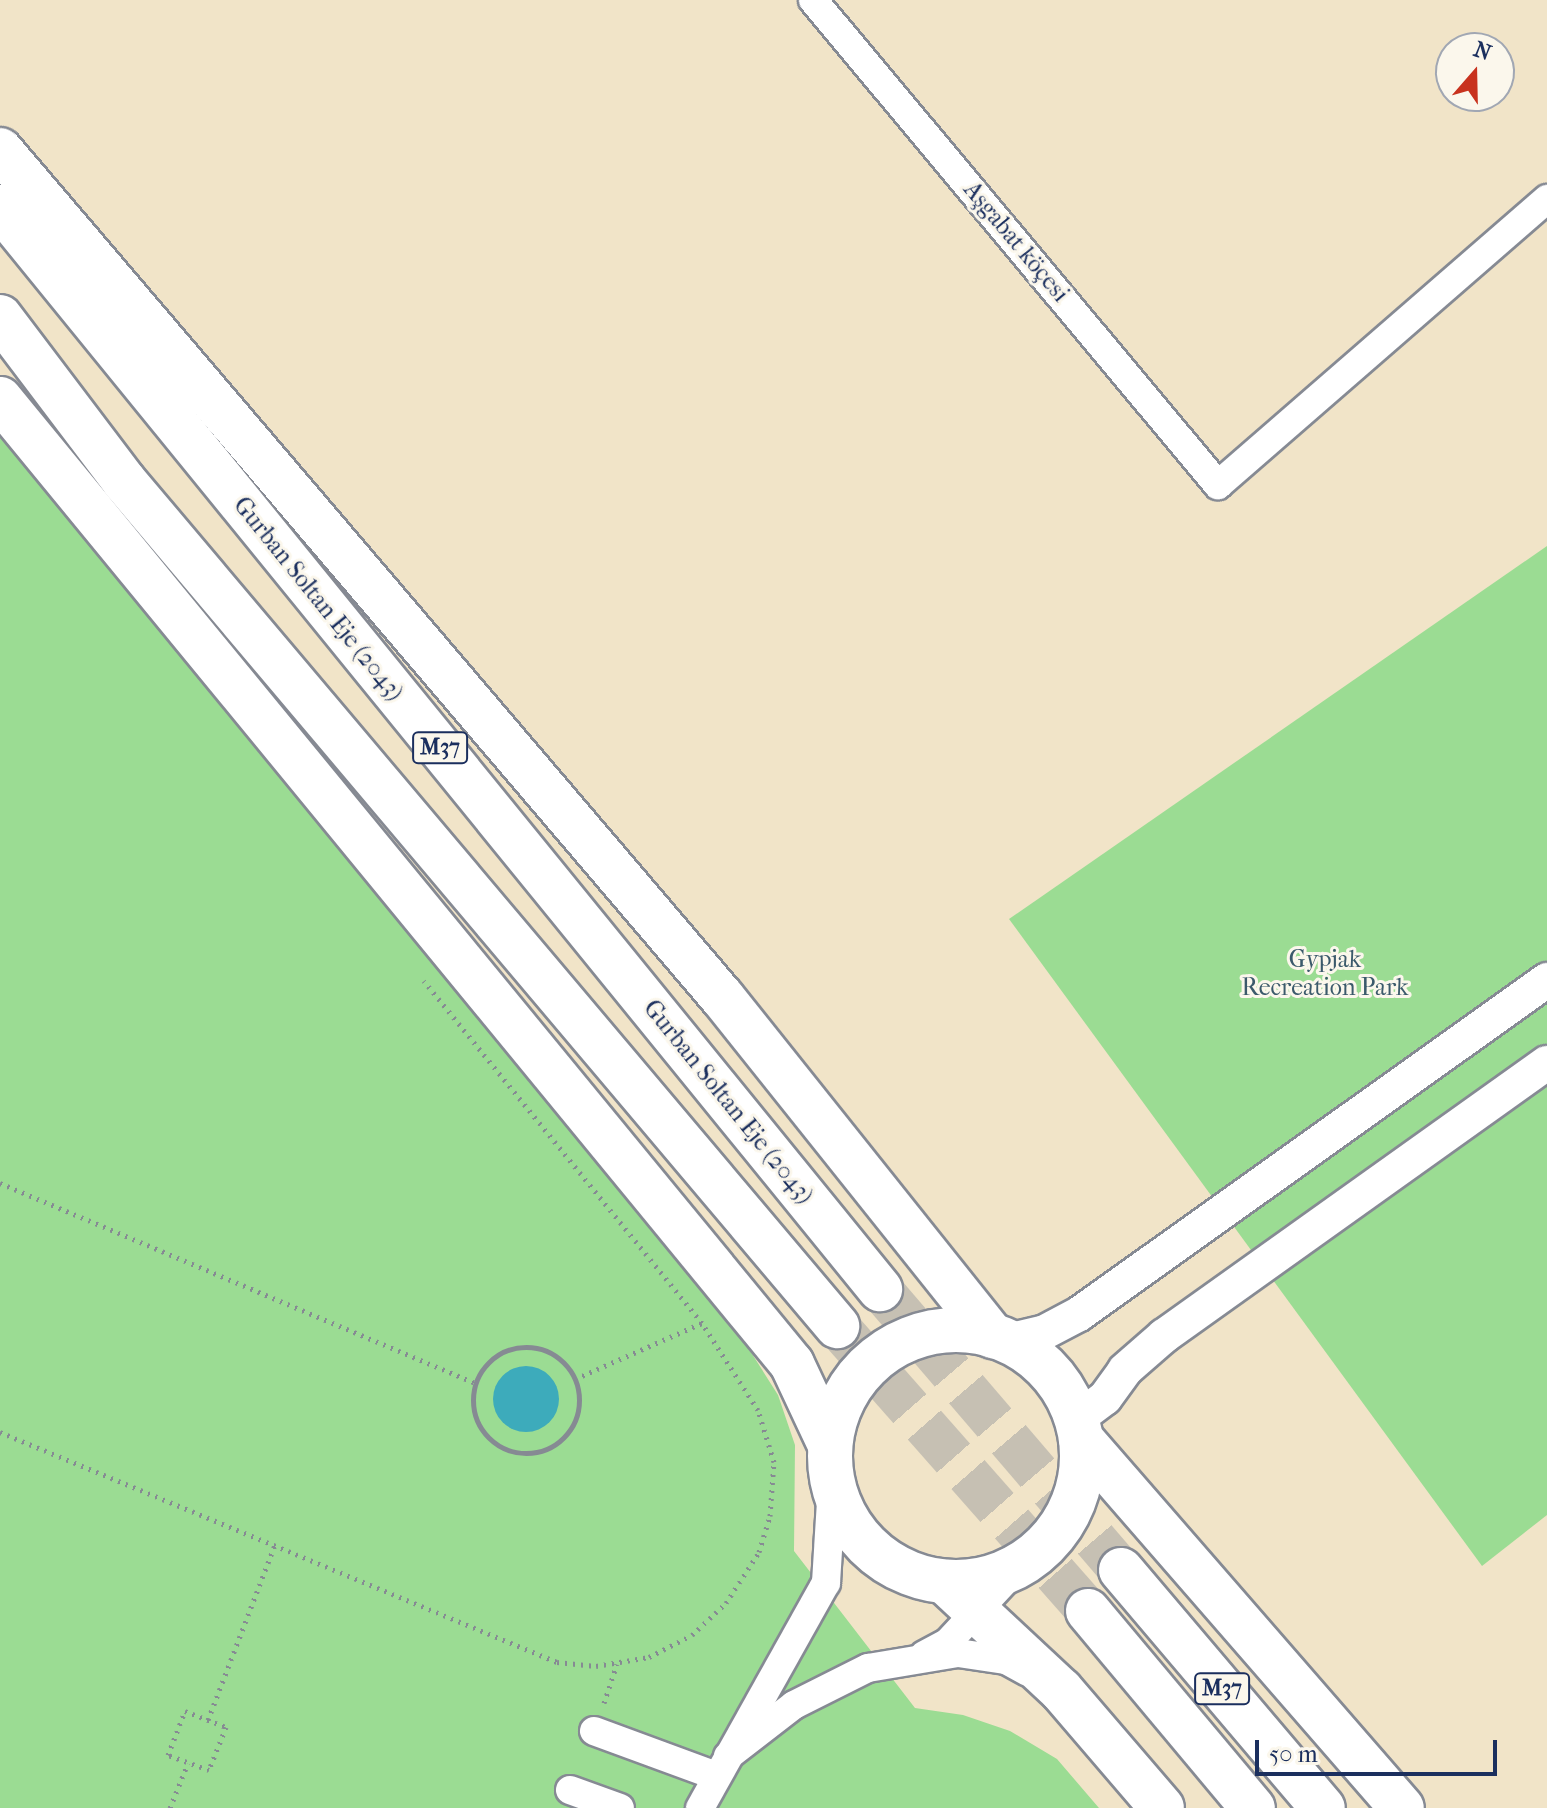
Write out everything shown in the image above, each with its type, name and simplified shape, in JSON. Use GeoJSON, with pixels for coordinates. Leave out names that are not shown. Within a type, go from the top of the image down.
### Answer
{"type":"FeatureCollection","features":[{"type":"Feature","properties":{"kind":"highway"},"geometry":{"type":"LineString","coordinates":[[0,150],[722,997],[1000,1338]]}},
{"type":"Feature","properties":{"kind":"highway","name":"Gurban Soltan Eje (2043)"},"geometry":{"type":"LineString","coordinates":[[0,207],[880,1289]]}},
{"type":"Feature","properties":{"kind":"highway"},"geometry":{"type":"LineString","coordinates":[[0,317],[124,481],[837,1326]]}},
{"type":"Feature","properties":{"kind":"highway"},"geometry":{"type":"LineString","coordinates":[[0,399],[792,1364],[830,1464],[847,1521],[872,1551],[906,1573],[960,1596],[1061,1690],[1162,1808]]}},
{"type":"Feature","properties":{"kind":"highway"},"geometry":{"type":"LineString","coordinates":[[830,1464],[845,1397],[858,1376],[885,1351],[920,1335],[957,1330],[1000,1338],[1038,1360],[1061,1387],[1079,1429],[1402,1808]]}},
{"type":"Feature","properties":{"kind":"highway"},"geometry":{"type":"LineString","coordinates":[[960,1596],[983,1580],[1018,1567],[1048,1543],[1069,1512],[1081,1476],[1079,1429]]}},
{"type":"Feature","properties":{"kind":"highway","name":"M37"},"geometry":{"type":"LineString","coordinates":[[1121,1570],[1323,1808]]}},
{"type":"Feature","properties":{"kind":"highway","name":"M37"},"geometry":{"type":"LineString","coordinates":[[1088,1611],[1253,1808]]}},
{"type":"Feature","properties":{"kind":"street","name":"Aşgabat köçesi"},"geometry":{"type":"LineString","coordinates":[[813,0],[1218,485],[1547,199]]}},
{"type":"Feature","properties":{"kind":"street"},"geometry":{"type":"LineString","coordinates":[[1000,1338],[1043,1333],[1079,1314],[1547,980]]}},
{"type":"Feature","properties":{"kind":"street"},"geometry":{"type":"LineString","coordinates":[[1079,1429],[1125,1370],[1164,1336],[1547,1063]]}},
{"type":"Feature","properties":{"kind":"street"},"geometry":{"type":"LineString","coordinates":[[700,1808],[826,1583],[830,1464]]}},
{"type":"Feature","properties":{"kind":"street"},"geometry":{"type":"LineString","coordinates":[[920,1657],[948,1642],[960,1596]]}},
{"type":"Feature","properties":{"kind":"street"},"geometry":{"type":"LineString","coordinates":[[722,1766],[831,1684],[920,1657],[958,1653],[1006,1660],[1061,1690]]}},
{"type":"Feature","properties":{"kind":"street"},"geometry":{"type":"LineString","coordinates":[[594,1731],[722,1766]]}},
{"type":"Feature","properties":{"kind":"street"},"geometry":{"type":"LineString","coordinates":[[570,1790],[620,1808]]}},
{"type":"Feature","properties":{"kind":"path"},"geometry":{"type":"LineString","coordinates":[[0,1432],[557,1662],[617,1664],[675,1645],[707,1623],[745,1578],[764,1537],[773,1496],[769,1434],[745,1385],[702,1323],[421,977]]}},
{"type":"Feature","properties":{"kind":"path"},"geometry":{"type":"LineString","coordinates":[[0,1183],[475,1383]]}},
{"type":"Feature","properties":{"kind":"path"},"geometry":{"type":"LineString","coordinates":[[575,1379],[702,1323]]}},
{"type":"Feature","properties":{"kind":"path"},"geometry":{"type":"LineString","coordinates":[[528,1346],[560,1359],[575,1379],[580,1407],[574,1424],[548,1449],[531,1453],[512,1451],[484,1432],[473,1400],[475,1383],[495,1356],[528,1346]]}},
{"type":"Feature","properties":{"kind":"path"},"geometry":{"type":"LineString","coordinates":[[208,1720],[275,1545]]}},
{"type":"Feature","properties":{"kind":"path"},"geometry":{"type":"LineString","coordinates":[[185,1711],[208,1720],[226,1727],[209,1770],[168,1755],[185,1711]]}},
{"type":"Feature","properties":{"kind":"path"},"geometry":{"type":"LineString","coordinates":[[170,1808],[188,1763]]}},
{"type":"Feature","properties":{"kind":"green space"},"geometry":{"type":"Polygon","coordinates":[[[0,431],[747,1346],[778,1395],[795,1445],[794,1551],[915,1708],[963,1715],[1010,1731],[1057,1759],[1099,1808],[0,1808],[0,431]]]}},
{"type":"Feature","properties":{"kind":"green space","name":"Gypjak Recreation Park"},"geometry":{"type":"Polygon","coordinates":[[[1547,546],[1547,1515],[1482,1566],[1009,919],[1547,546]]]}},
{"type":"Feature","properties":{"kind":"water"},"geometry":{"type":"Polygon","coordinates":[[[519,1366],[533,1366],[545,1371],[554,1380],[559,1399],[557,1412],[550,1423],[533,1432],[519,1432],[507,1427],[498,1418],[493,1406],[493,1392],[498,1380],[507,1371],[519,1366]]]}},
{"type":"Feature","properties":{"kind":"tunnel"},"geometry":{"type":"LineString","coordinates":[[880,1289],[1121,1570]]}},
{"type":"Feature","properties":{"kind":"tunnel"},"geometry":{"type":"LineString","coordinates":[[837,1326],[1088,1611]]}}]}
